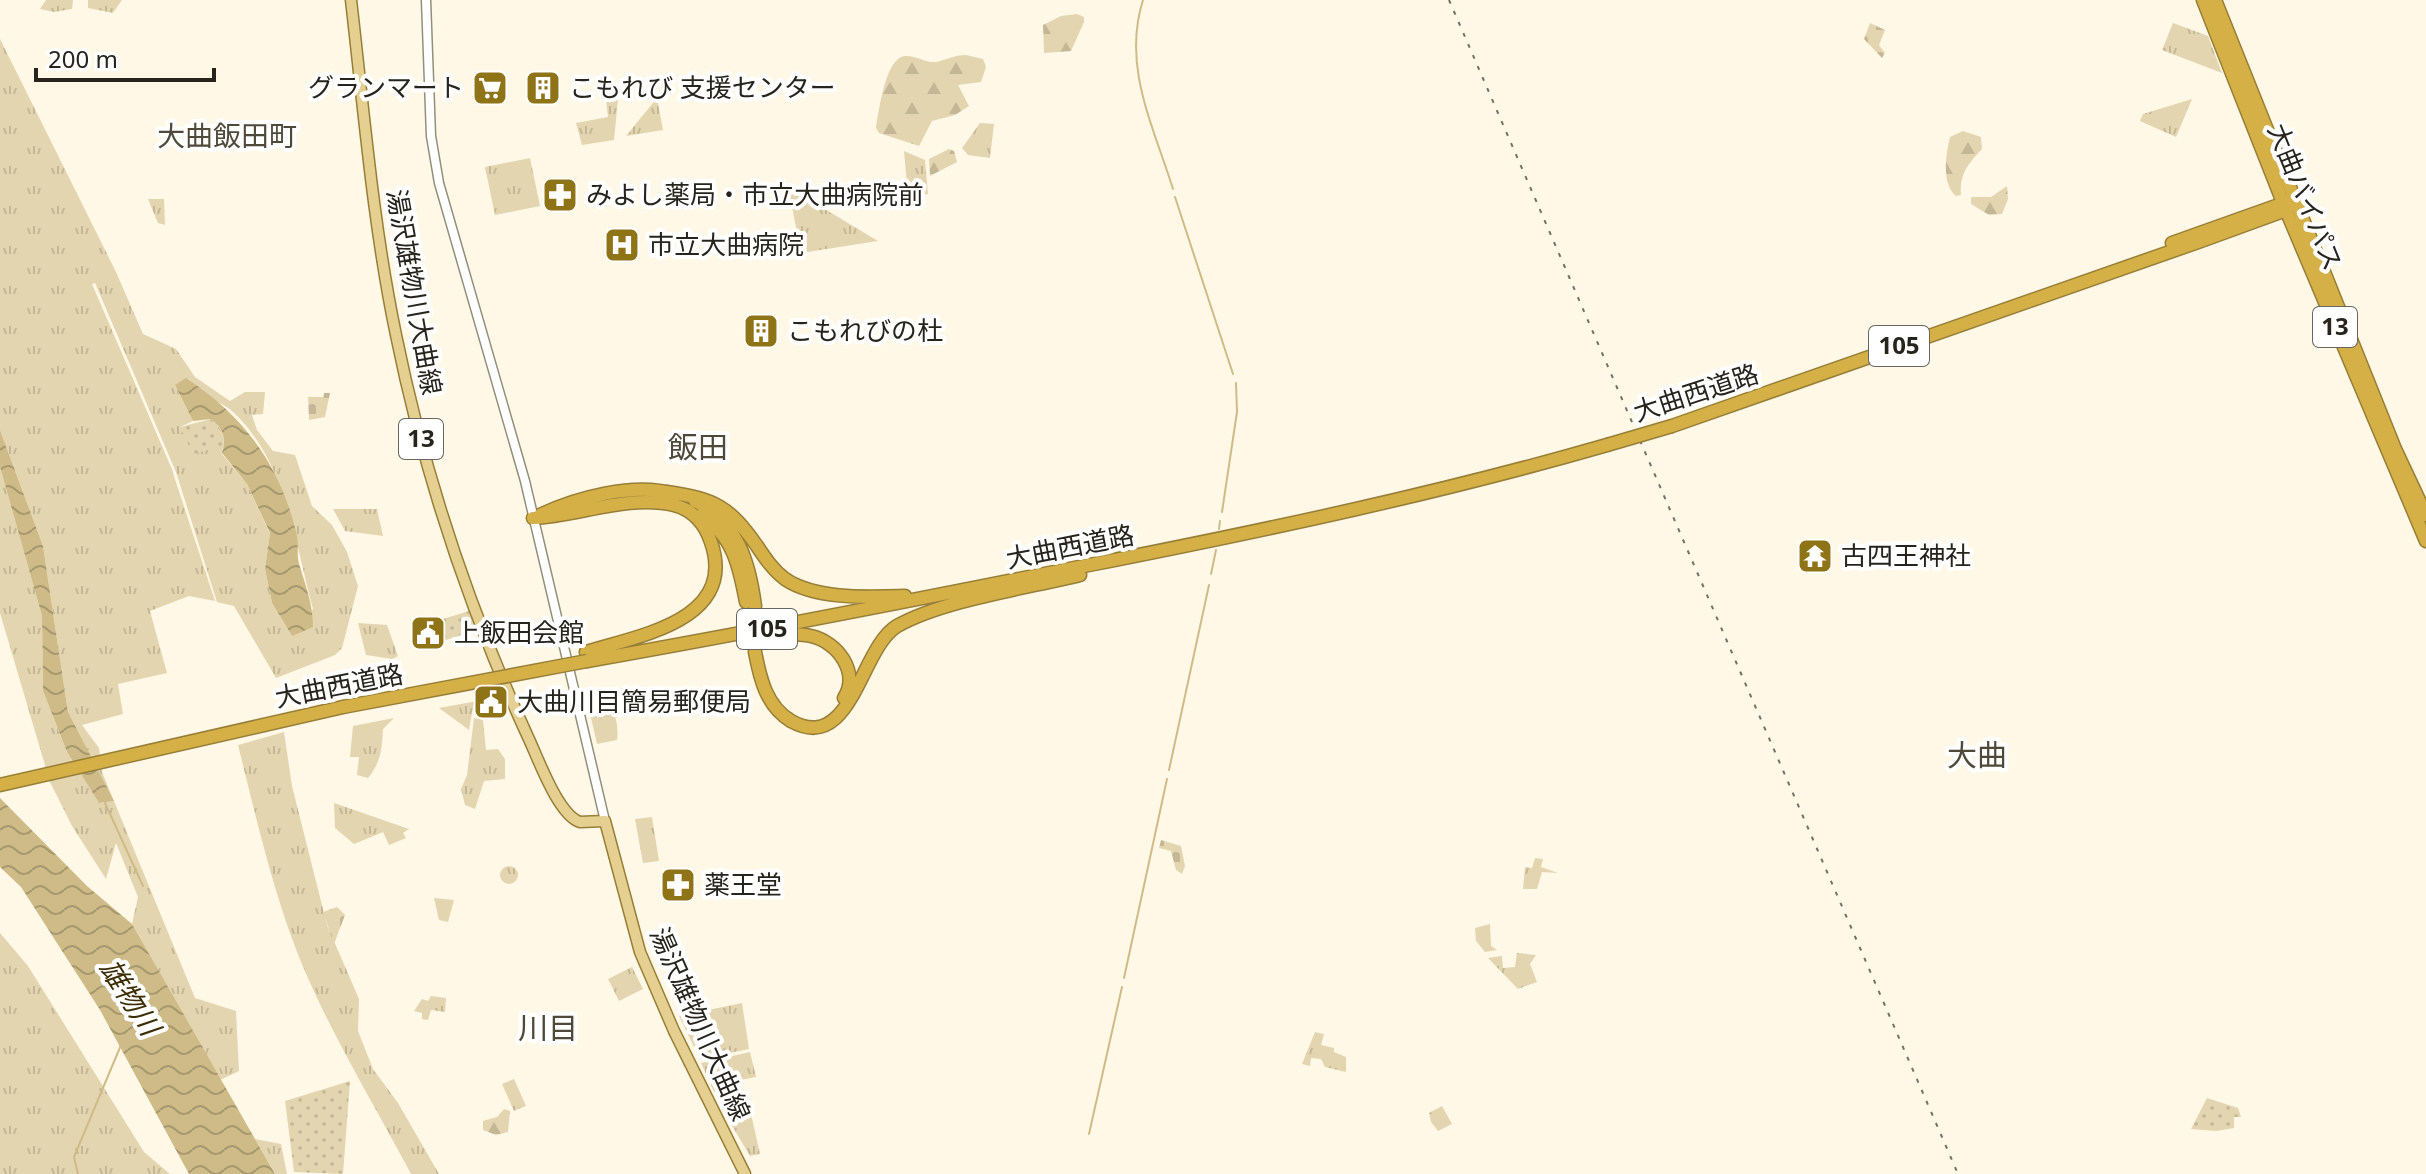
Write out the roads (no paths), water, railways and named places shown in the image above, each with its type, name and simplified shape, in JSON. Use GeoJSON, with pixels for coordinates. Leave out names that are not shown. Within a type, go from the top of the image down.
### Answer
{"type":"FeatureCollection","features":[{"type":"Feature","properties":{"kind":"highway","name":"大曲バイパス"},"geometry":{"type":"LineString","coordinates":[[2203,0],[2426,541]]}},
{"type":"Feature","properties":{"kind":"highway","name":"大曲バイパス"},"geometry":{"type":"LineString","coordinates":[[2215,0],[2288,204],[2426,515]]}},
{"type":"Feature","properties":{"kind":"highway","name":"大曲西道路"},"geometry":{"type":"LineString","coordinates":[[0,785],[290,718],[518,673],[587,656],[947,594],[1231,537],[1460,486],[1672,426],[2126,265],[2213,226],[2288,204]]}},
{"type":"Feature","properties":{"kind":"highway"},"geometry":{"type":"LineString","coordinates":[[533,518],[560,505],[606,495],[667,492],[702,497],[733,515],[774,570],[788,581],[811,590],[878,597],[947,594]]}},
{"type":"Feature","properties":{"kind":"highway"},"geometry":{"type":"LineString","coordinates":[[533,518],[563,516],[640,502],[661,502],[689,511],[717,528],[734,552],[751,608],[743,551],[728,526],[708,508],[667,492]]}},
{"type":"Feature","properties":{"kind":"highway"},"geometry":{"type":"LineString","coordinates":[[587,656],[684,619],[707,596],[714,571],[713,547],[701,522],[689,511]]}},
{"type":"Feature","properties":{"kind":"highway"},"geometry":{"type":"LineString","coordinates":[[587,656],[731,639],[804,635],[828,642],[843,658],[851,679],[847,693],[830,713],[818,718],[789,711],[769,682],[759,651],[762,685],[777,709],[795,723],[822,725],[845,710],[881,641],[893,628],[913,618],[1231,537]]}},
{"type":"Feature","properties":{"kind":"main road","name":"湯沢雄物川大曲線"},"geometry":{"type":"LineString","coordinates":[[351,0],[369,165],[391,309],[408,391],[451,541],[491,652],[564,810],[580,822],[605,821],[628,917],[644,963],[745,1174]]}},
{"type":"Feature","properties":{"kind":"street"},"geometry":{"type":"LineString","coordinates":[[426,0],[431,136],[439,183],[533,518],[605,821]]}},
{"type":"Feature","properties":{"kind":"water"},"geometry":{"type":"Polygon","coordinates":[[[186,378],[226,409],[243,427],[258,445],[281,487],[297,536],[298,559],[313,627],[292,636],[272,603],[265,569],[270,533],[247,484],[222,453],[224,438],[219,427],[211,419],[193,421],[175,385],[186,378]]]}},
{"type":"Feature","properties":{"kind":"water"},"geometry":{"type":"Polygon","coordinates":[[[0,430],[43,546],[68,712],[114,801],[99,803],[67,752],[43,691],[42,616],[0,467],[0,430]]]}},
{"type":"Feature","properties":{"kind":"water","name":"雄物川"},"geometry":{"type":"Polygon","coordinates":[[[0,798],[87,886],[132,924],[275,1174],[189,1174],[100,1010],[21,887],[0,867],[0,798]]]}},
{"type":"Feature","properties":{"kind":"waterway"},"geometry":{"type":"LineString","coordinates":[[1143,0],[1137,24],[1138,72],[1149,118],[1173,189]]}},
{"type":"Feature","properties":{"kind":"waterway"},"geometry":{"type":"LineString","coordinates":[[1175,197],[1233,374]]}},
{"type":"Feature","properties":{"kind":"waterway"},"geometry":{"type":"LineString","coordinates":[[1222,512],[1237,412],[1236,383]]}},
{"type":"Feature","properties":{"kind":"waterway"},"geometry":{"type":"LineString","coordinates":[[1219,529],[1220,521]]}},
{"type":"Feature","properties":{"kind":"waterway"},"geometry":{"type":"LineString","coordinates":[[1211,574],[1216,550]]}},
{"type":"Feature","properties":{"kind":"waterway"},"geometry":{"type":"LineString","coordinates":[[1169,770],[1209,585]]}},
{"type":"Feature","properties":{"kind":"waterway"},"geometry":{"type":"LineString","coordinates":[[1124,978],[1167,779]]}},
{"type":"Feature","properties":{"kind":"waterway"},"geometry":{"type":"LineString","coordinates":[[105,803],[143,886]]}},
{"type":"Feature","properties":{"kind":"waterway"},"geometry":{"type":"LineString","coordinates":[[1089,1134],[1122,987]]}},
{"type":"Feature","properties":{"kind":"waterway"},"geometry":{"type":"LineString","coordinates":[[78,1174],[74,1157],[121,1045]]}},
{"type":"Feature","properties":{"kind":"tunnel"},"geometry":{"type":"LineString","coordinates":[[755,606],[763,650]]}},
{"type":"Feature","properties":{"kind":"railway"},"geometry":{"type":"LineString","coordinates":[[1449,0],[1958,1174]]}},
{"type":"Feature","properties":{"kind":"place","name":"グランマート"},"geometry":{"type":"Point","coordinates":[490,88]}},
{"type":"Feature","properties":{"kind":"place","name":"こもれび 支援センター"},"geometry":{"type":"Point","coordinates":[543,88]}},
{"type":"Feature","properties":{"kind":"place","name":"みよし薬局・市立大曲病院前"},"geometry":{"type":"Point","coordinates":[560,195]}},
{"type":"Feature","properties":{"kind":"place","name":"市立大曲病院"},"geometry":{"type":"Point","coordinates":[622,245]}},
{"type":"Feature","properties":{"kind":"place","name":"こもれびの杜"},"geometry":{"type":"Point","coordinates":[761,331]}},
{"type":"Feature","properties":{"kind":"place","name":"古四王神社"},"geometry":{"type":"Point","coordinates":[1815,556]}},
{"type":"Feature","properties":{"kind":"place","name":"上飯田会館"},"geometry":{"type":"Point","coordinates":[428,633]}},
{"type":"Feature","properties":{"kind":"place","name":"大曲川目簡易郵便局"},"geometry":{"type":"Point","coordinates":[491,702]}},
{"type":"Feature","properties":{"kind":"place","name":"薬王堂"},"geometry":{"type":"Point","coordinates":[678,885]}},
{"type":"Feature","properties":{"kind":"district","name":"大曲飯田町"},"geometry":{"type":"Point","coordinates":[227,136]}},
{"type":"Feature","properties":{"kind":"district","name":"飯田"},"geometry":{"type":"Point","coordinates":[698,448]}},
{"type":"Feature","properties":{"kind":"district","name":"大曲"},"geometry":{"type":"Point","coordinates":[1977,756]}},
{"type":"Feature","properties":{"kind":"district","name":"川目"},"geometry":{"type":"Point","coordinates":[548,1029]}}]}
